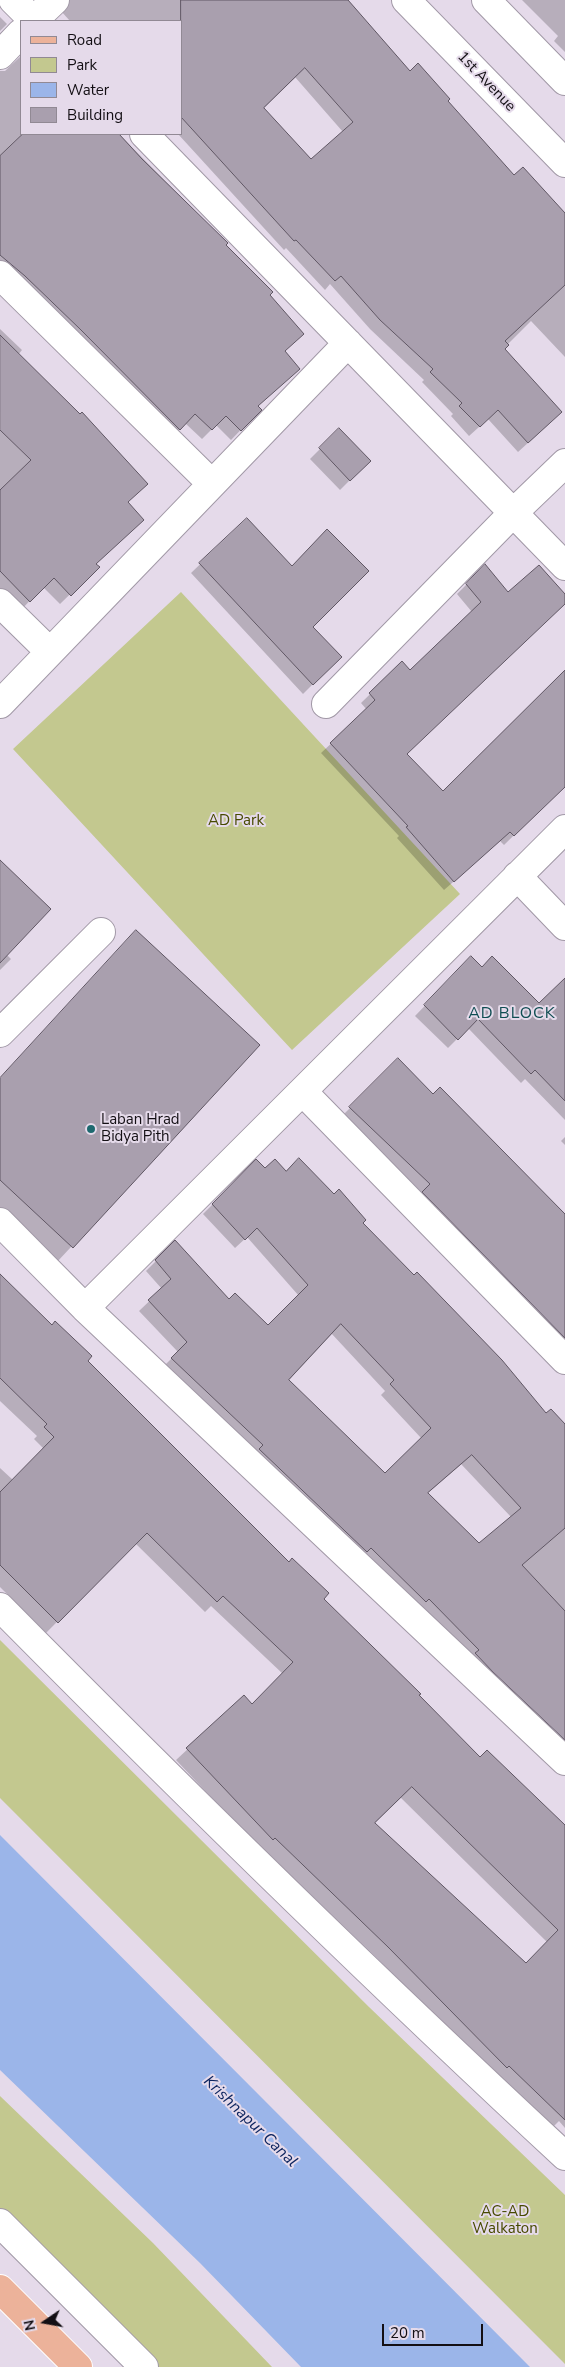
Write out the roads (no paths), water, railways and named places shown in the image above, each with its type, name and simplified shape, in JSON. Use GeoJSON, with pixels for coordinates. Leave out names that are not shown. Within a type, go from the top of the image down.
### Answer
{"type":"FeatureCollection","features":[{"type":"Feature","properties":{"kind":"main road"},"geometry":{"type":"LineString","coordinates":[[0,2289],[78,2367]]}},
{"type":"Feature","properties":{"kind":"street"},"geometry":{"type":"LineString","coordinates":[[13,0],[33,20]]}},
{"type":"Feature","properties":{"kind":"street"},"geometry":{"type":"LineString","coordinates":[[35,20],[55,0]]}},
{"type":"Feature","properties":{"kind":"street","name":"1st Avenue"},"geometry":{"type":"LineString","coordinates":[[406,0],[565,163]]}},
{"type":"Feature","properties":{"kind":"street"},"geometry":{"type":"LineString","coordinates":[[486,0],[565,81]]}},
{"type":"Feature","properties":{"kind":"street"},"geometry":{"type":"LineString","coordinates":[[0,55],[20,35]]}},
{"type":"Feature","properties":{"kind":"street"},"geometry":{"type":"LineString","coordinates":[[145,135],[565,566]]}},
{"type":"Feature","properties":{"kind":"street"},"geometry":{"type":"LineString","coordinates":[[0,276],[212,484]]}},
{"type":"Feature","properties":{"kind":"street"},"geometry":{"type":"LineString","coordinates":[[0,704],[348,343]]}},
{"type":"Feature","properties":{"kind":"street"},"geometry":{"type":"LineString","coordinates":[[326,704],[513,513],[565,463]]}},
{"type":"Feature","properties":{"kind":"street"},"geometry":{"type":"LineString","coordinates":[[0,603],[50,652]]}},
{"type":"Feature","properties":{"kind":"street"},"geometry":{"type":"LineString","coordinates":[[86,1308],[565,829]]}},
{"type":"Feature","properties":{"kind":"street"},"geometry":{"type":"LineString","coordinates":[[517,876],[565,926]]}},
{"type":"Feature","properties":{"kind":"street"},"geometry":{"type":"LineString","coordinates":[[0,1033],[101,932]]}},
{"type":"Feature","properties":{"kind":"street"},"geometry":{"type":"LineString","coordinates":[[303,1092],[565,1360]]}},
{"type":"Feature","properties":{"kind":"street"},"geometry":{"type":"LineString","coordinates":[[0,1222],[86,1308],[565,1761]]}},
{"type":"Feature","properties":{"kind":"street"},"geometry":{"type":"LineString","coordinates":[[0,1607],[153,1762],[403,2005],[565,2156]]}},
{"type":"Feature","properties":{"kind":"street"},"geometry":{"type":"LineString","coordinates":[[0,2223],[144,2367]]}},
{"type":"Feature","properties":{"kind":"water","name":"Krishnapur Canal"},"geometry":{"type":"Polygon","coordinates":[[[0,1835],[530,2367],[301,2367],[200,2263],[0,2070],[0,1835]]]}},
{"type":"Feature","properties":{"kind":"place","name":"Laban Hrad Bidya Pith"},"geometry":{"type":"Point","coordinates":[91,1129]}},
{"type":"Feature","properties":{"kind":"district","name":"AD BLOCK"},"geometry":{"type":"Point","coordinates":[512,1014]}},
{"type":"Feature","properties":{"kind":"park label","name":"AD Park"},"geometry":{"type":"Point","coordinates":[236,821]}},
{"type":"Feature","properties":{"kind":"park label","name":"AC-AD Walkaton"},"geometry":{"type":"Point","coordinates":[505,2220]}}]}
